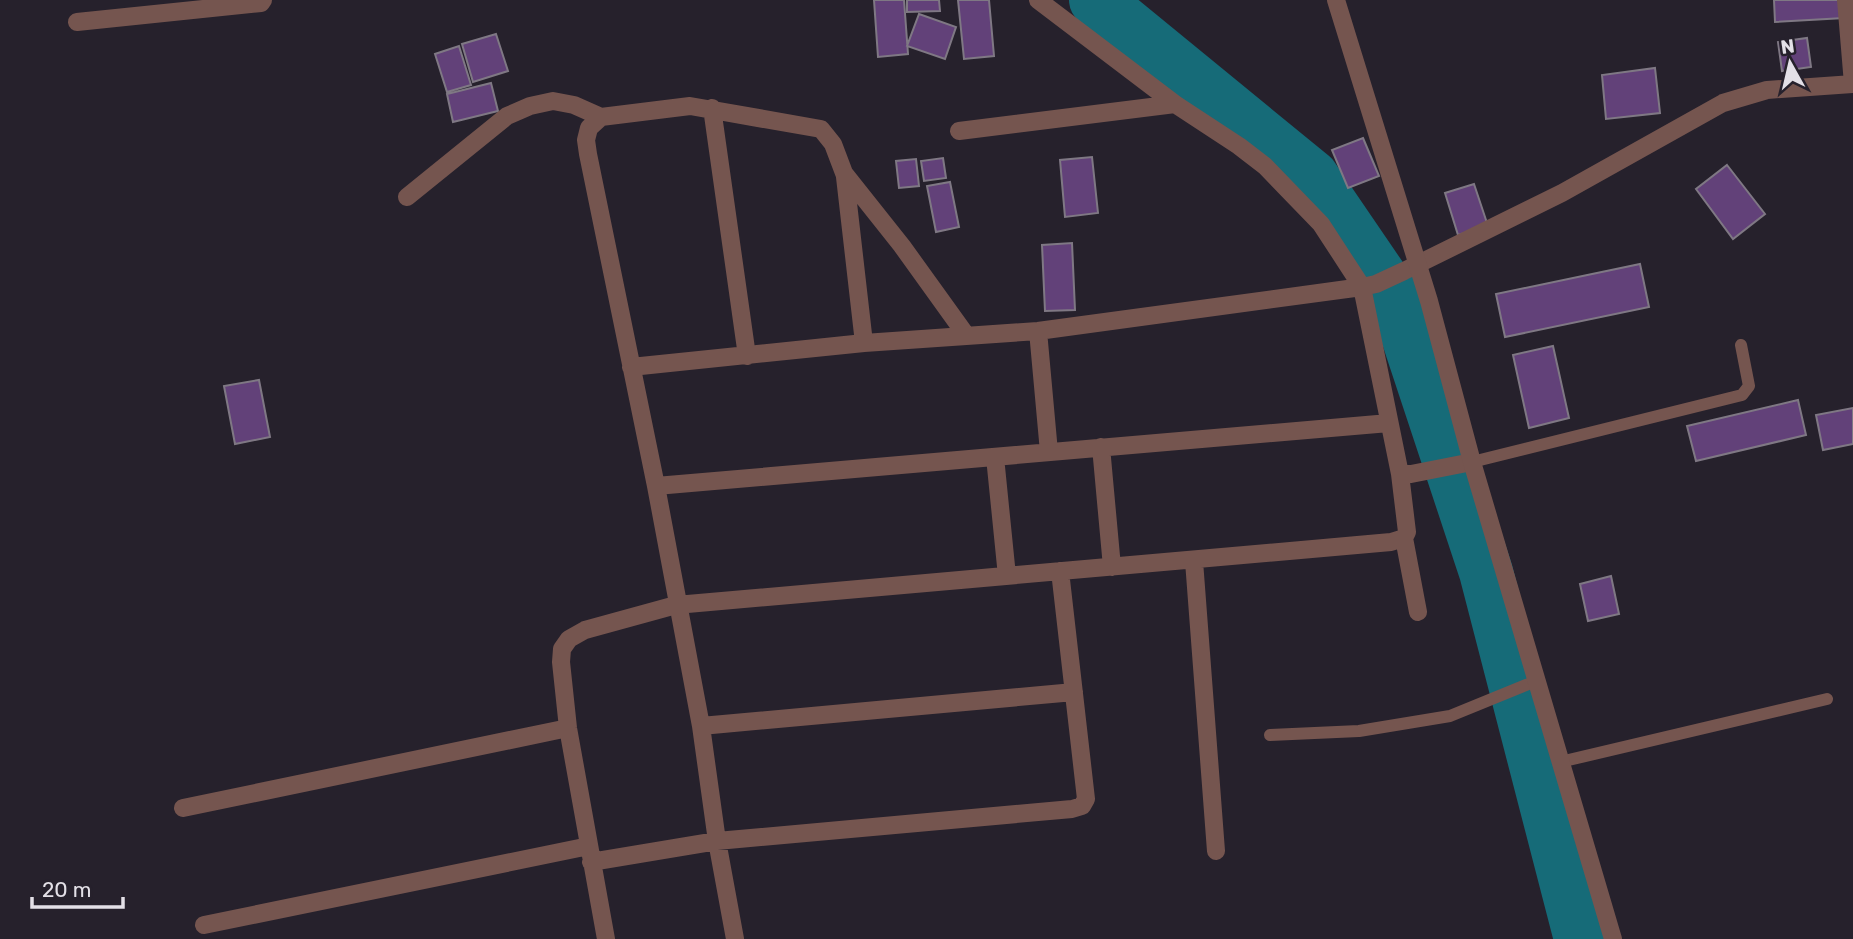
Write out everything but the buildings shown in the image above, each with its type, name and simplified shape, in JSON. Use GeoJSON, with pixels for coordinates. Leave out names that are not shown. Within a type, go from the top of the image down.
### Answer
{"type":"FeatureCollection","features":[{"type":"Feature","properties":{"kind":"street"},"geometry":{"type":"LineString","coordinates":[[78,22],[174,6],[261,3],[263,0]]}},
{"type":"Feature","properties":{"kind":"street"},"geometry":{"type":"LineString","coordinates":[[1038,0],[1175,104],[1265,166],[1321,224],[1369,286],[1389,423],[1405,474],[1407,532],[1404,538],[1418,612]]}},
{"type":"Feature","properties":{"kind":"street"},"geometry":{"type":"LineString","coordinates":[[1336,0],[1465,463],[1536,681],[1613,939]]}},
{"type":"Feature","properties":{"kind":"street"},"geometry":{"type":"LineString","coordinates":[[631,367],[864,343],[1038,331],[1369,286],[1562,193],[1723,103],[1767,90],[1853,84],[1846,0]]}},
{"type":"Feature","properties":{"kind":"street"},"geometry":{"type":"LineString","coordinates":[[407,197],[507,116],[530,106],[553,101],[574,105],[601,117],[690,106],[821,129],[833,144],[844,173],[864,343]]}},
{"type":"Feature","properties":{"kind":"street"},"geometry":{"type":"LineString","coordinates":[[960,131],[1175,104]]}},
{"type":"Feature","properties":{"kind":"street"},"geometry":{"type":"LineString","coordinates":[[712,108],[747,356]]}},
{"type":"Feature","properties":{"kind":"street"},"geometry":{"type":"LineString","coordinates":[[601,117],[589,128],[587,147],[656,485],[701,726],[717,841],[735,939]]}},
{"type":"Feature","properties":{"kind":"street"},"geometry":{"type":"LineString","coordinates":[[844,173],[902,246],[966,335]]}},
{"type":"Feature","properties":{"kind":"street"},"geometry":{"type":"LineString","coordinates":[[1038,331],[1049,452]]}},
{"type":"Feature","properties":{"kind":"street"},"geometry":{"type":"LineString","coordinates":[[656,485],[1389,423]]}},
{"type":"Feature","properties":{"kind":"street"},"geometry":{"type":"LineString","coordinates":[[1101,447],[1112,568]]}},
{"type":"Feature","properties":{"kind":"street"},"geometry":{"type":"LineString","coordinates":[[995,457],[1007,576]]}},
{"type":"Feature","properties":{"kind":"street"},"geometry":{"type":"LineString","coordinates":[[1405,474],[1465,463]]}},
{"type":"Feature","properties":{"kind":"street"},"geometry":{"type":"LineString","coordinates":[[606,939],[568,727],[561,662],[562,649],[569,639],[585,630],[677,605],[1194,561],[1391,542],[1404,538]]}},
{"type":"Feature","properties":{"kind":"street"},"geometry":{"type":"LineString","coordinates":[[1194,561],[1216,851]]}},
{"type":"Feature","properties":{"kind":"street"},"geometry":{"type":"LineString","coordinates":[[204,925],[590,854],[1077,808],[1085,803],[1086,799],[1060,571]]}},
{"type":"Feature","properties":{"kind":"street"},"geometry":{"type":"LineString","coordinates":[[701,726],[1074,692]]}},
{"type":"Feature","properties":{"kind":"street"},"geometry":{"type":"LineString","coordinates":[[183,808],[568,727]]}},
{"type":"Feature","properties":{"kind":"lane"},"geometry":{"type":"LineString","coordinates":[[1465,463],[1742,395],[1749,386],[1741,345]]}},
{"type":"Feature","properties":{"kind":"lane"},"geometry":{"type":"LineString","coordinates":[[1270,735],[1359,731],[1450,716],[1536,681]]}},
{"type":"Feature","properties":{"kind":"lane"},"geometry":{"type":"LineString","coordinates":[[1560,762],[1827,699]]}},
{"type":"Feature","properties":{"kind":"waterway"},"geometry":{"type":"LineString","coordinates":[[1096,0],[1312,177],[1396,300],[1486,572],[1581,939]]}}]}
